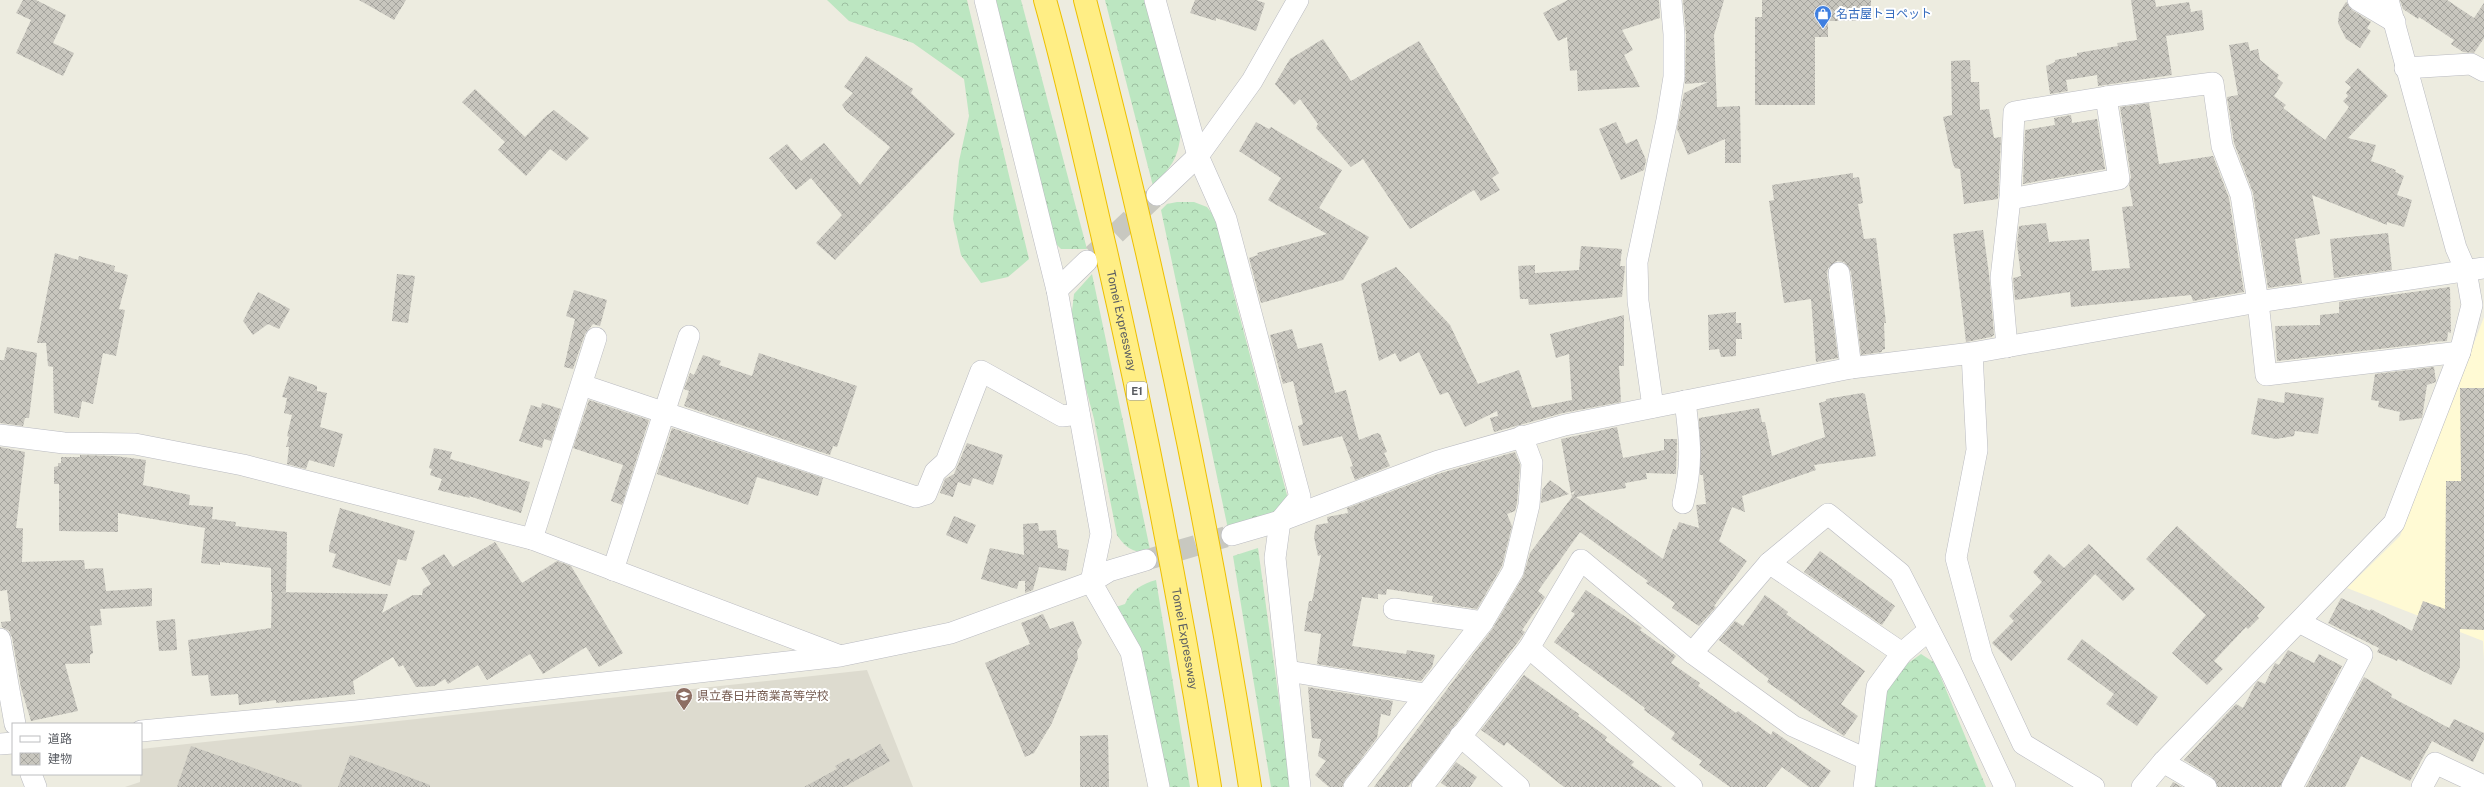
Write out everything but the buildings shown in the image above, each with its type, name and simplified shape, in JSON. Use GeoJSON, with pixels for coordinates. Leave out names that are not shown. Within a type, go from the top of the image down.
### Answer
{"type":"FeatureCollection","features":[{"type":"Feature","properties":{"kind":"highway","name":"Tomei Expressway"},"geometry":{"type":"LineString","coordinates":[[1045,0],[1086,165],[1132,363],[1168,541],[1210,787]]}},
{"type":"Feature","properties":{"kind":"highway"},"geometry":{"type":"LineString","coordinates":[[1085,0],[1124,150],[1171,358],[1206,528],[1250,787]]}},
{"type":"Feature","properties":{"kind":"street"},"geometry":{"type":"LineString","coordinates":[[985,0],[1057,290],[1101,534],[1090,582],[1131,652],[1159,787]]}},
{"type":"Feature","properties":{"kind":"street"},"geometry":{"type":"LineString","coordinates":[[1155,0],[1198,156],[1226,219],[1300,497],[1280,521],[1275,558],[1300,787]]}},
{"type":"Feature","properties":{"kind":"street"},"geometry":{"type":"LineString","coordinates":[[1157,195],[1198,156],[1252,81],[1298,0]]}},
{"type":"Feature","properties":{"kind":"street"},"geometry":{"type":"LineString","coordinates":[[1653,407],[1638,300],[1637,262],[1667,120],[1674,77],[1674,34],[1671,0]]}},
{"type":"Feature","properties":{"kind":"street"},"geometry":{"type":"LineString","coordinates":[[2358,0],[2395,22]]}},
{"type":"Feature","properties":{"kind":"street"},"geometry":{"type":"LineString","coordinates":[[2142,787],[2163,762],[2394,523],[2460,352],[2472,305],[2475,270],[2456,248],[2405,68],[2395,22],[2388,0]]}},
{"type":"Feature","properties":{"kind":"street"},"geometry":{"type":"LineString","coordinates":[[2405,68],[2472,64],[2484,72]]}},
{"type":"Feature","properties":{"kind":"street"},"geometry":{"type":"LineString","coordinates":[[2007,347],[2000,278],[2010,199],[2014,112],[2106,97],[2213,83],[2222,146],[2241,195],[2258,302],[2266,375],[2460,352]]}},
{"type":"Feature","properties":{"kind":"street"},"geometry":{"type":"LineString","coordinates":[[2010,199],[2119,179],[2106,97]]}},
{"type":"Feature","properties":{"kind":"street"},"geometry":{"type":"LineString","coordinates":[[1057,290],[1087,261]]}},
{"type":"Feature","properties":{"kind":"street"},"geometry":{"type":"LineString","coordinates":[[1232,535],[1280,521],[1438,461],[1522,436],[1653,407],[1851,368],[1972,353],[2258,302],[2475,270]]}},
{"type":"Feature","properties":{"kind":"street"},"geometry":{"type":"LineString","coordinates":[[1839,273],[1851,368]]}},
{"type":"Feature","properties":{"kind":"street"},"geometry":{"type":"LineString","coordinates":[[613,570],[689,336]]}},
{"type":"Feature","properties":{"kind":"street"},"geometry":{"type":"LineString","coordinates":[[532,539],[596,338]]}},
{"type":"Feature","properties":{"kind":"street"},"geometry":{"type":"LineString","coordinates":[[1972,353],[1977,450],[1956,558],[1982,656],[2023,744],[2094,787]]}},
{"type":"Feature","properties":{"kind":"street"},"geometry":{"type":"LineString","coordinates":[[582,385],[916,497],[926,494],[935,472],[946,462],[981,371],[1062,416],[1079,414]]}},
{"type":"Feature","properties":{"kind":"street"},"geometry":{"type":"LineString","coordinates":[[1683,503],[1689,478],[1691,452],[1685,401]]}},
{"type":"Feature","properties":{"kind":"street"},"geometry":{"type":"LineString","coordinates":[[0,435],[64,443],[135,444],[243,465],[532,539],[840,656]]}},
{"type":"Feature","properties":{"kind":"street"},"geometry":{"type":"LineString","coordinates":[[1354,787],[1424,694],[1482,622],[1513,571],[1529,505],[1532,463],[1522,436]]}},
{"type":"Feature","properties":{"kind":"street"},"geometry":{"type":"LineString","coordinates":[[1692,653],[1769,564],[1828,514],[1900,573],[2005,787]]}},
{"type":"Feature","properties":{"kind":"street"},"geometry":{"type":"LineString","coordinates":[[142,731],[356,711],[840,656],[951,633],[1090,582],[1108,571],[1146,560]]}},
{"type":"Feature","properties":{"kind":"street"},"geometry":{"type":"LineString","coordinates":[[1422,787],[1529,648],[1581,560],[1692,653],[1793,726],[1866,759]]}},
{"type":"Feature","properties":{"kind":"street"},"geometry":{"type":"LineString","coordinates":[[1769,564],[1902,653]]}},
{"type":"Feature","properties":{"kind":"street"},"geometry":{"type":"LineString","coordinates":[[1394,609],[1482,622]]}},
{"type":"Feature","properties":{"kind":"street"},"geometry":{"type":"LineString","coordinates":[[2292,787],[2362,655],[2299,622]]}},
{"type":"Feature","properties":{"kind":"street"},"geometry":{"type":"LineString","coordinates":[[1864,787],[1866,759],[1877,687],[1902,653],[1929,630]]}},
{"type":"Feature","properties":{"kind":"street"},"geometry":{"type":"LineString","coordinates":[[0,639],[15,723]]}},
{"type":"Feature","properties":{"kind":"street"},"geometry":{"type":"LineString","coordinates":[[1529,648],[1692,787]]}},
{"type":"Feature","properties":{"kind":"street"},"geometry":{"type":"LineString","coordinates":[[1288,671],[1424,694]]}},
{"type":"Feature","properties":{"kind":"street"},"geometry":{"type":"LineString","coordinates":[[1460,736],[1520,787]]}},
{"type":"Feature","properties":{"kind":"street"},"geometry":{"type":"LineString","coordinates":[[0,744],[12,743]]}},
{"type":"Feature","properties":{"kind":"street"},"geometry":{"type":"LineString","coordinates":[[2163,762],[2206,787]]}},
{"type":"Feature","properties":{"kind":"street"},"geometry":{"type":"LineString","coordinates":[[2422,787],[2435,763],[2484,786]]}},
{"type":"Feature","properties":{"kind":"street"},"geometry":{"type":"LineString","coordinates":[[31,775],[36,787]]}},
{"type":"Feature","properties":{"kind":"shaded area"},"geometry":{"type":"Polygon","coordinates":[[[2484,317],[2484,660],[2483,641],[2347,588],[2400,536],[2484,317]]]}},
{"type":"Feature","properties":{"kind":"shaded area","name":"県立春日井商業高等学校"},"geometry":{"type":"Polygon","coordinates":[[[867,670],[913,787],[125,787],[140,782],[140,775],[142,775],[142,749],[867,670]]]}},
{"type":"Feature","properties":{"kind":"green space"},"geometry":{"type":"Polygon","coordinates":[[[827,0],[967,0],[1029,259],[1008,277],[981,283],[961,255],[953,219],[959,161],[969,116],[964,79],[913,43],[849,21],[827,0]]]}},
{"type":"Feature","properties":{"kind":"green space"},"geometry":{"type":"Polygon","coordinates":[[[996,0],[1021,0],[1087,249],[1061,249],[1053,241],[996,0]]]}},
{"type":"Feature","properties":{"kind":"green space"},"geometry":{"type":"Polygon","coordinates":[[[1105,0],[1147,0],[1181,129],[1177,154],[1166,172],[1153,186],[1105,0]]]}},
{"type":"Feature","properties":{"kind":"green space"},"geometry":{"type":"Polygon","coordinates":[[[1177,202],[1194,202],[1207,207],[1218,221],[1234,295],[1288,499],[1281,512],[1228,529],[1161,210],[1167,204],[1177,202]]]}},
{"type":"Feature","properties":{"kind":"green space"},"geometry":{"type":"Polygon","coordinates":[[[1092,274],[1151,554],[1127,547],[1117,535],[1094,419],[1070,328],[1074,294],[1092,274]]]}},
{"type":"Feature","properties":{"kind":"green space"},"geometry":{"type":"Polygon","coordinates":[[[1258,548],[1291,787],[1271,787],[1233,556],[1258,548]]]}},
{"type":"Feature","properties":{"kind":"green space"},"geometry":{"type":"Polygon","coordinates":[[[1156,580],[1190,787],[1166,787],[1113,608],[1125,604],[1127,599],[1134,591],[1146,583],[1156,580]]]}},
{"type":"Feature","properties":{"kind":"green space"},"geometry":{"type":"Polygon","coordinates":[[[1921,654],[1935,663],[1986,787],[1874,787],[1886,690],[1907,664],[1921,654]]]}},
{"type":"Feature","properties":{"kind":"tunnel"},"geometry":{"type":"LineString","coordinates":[[1093,255],[1157,195]]}},
{"type":"Feature","properties":{"kind":"tunnel"},"geometry":{"type":"LineString","coordinates":[[1146,560],[1232,535]]}},
{"type":"Feature","properties":{"kind":"place","name":"名古屋トヨペット"},"geometry":{"type":"Point","coordinates":[1823,29]}},
{"type":"Feature","properties":{"kind":"place","name":"県立春日井商業高等学校"},"geometry":{"type":"Point","coordinates":[684,711]}}]}
